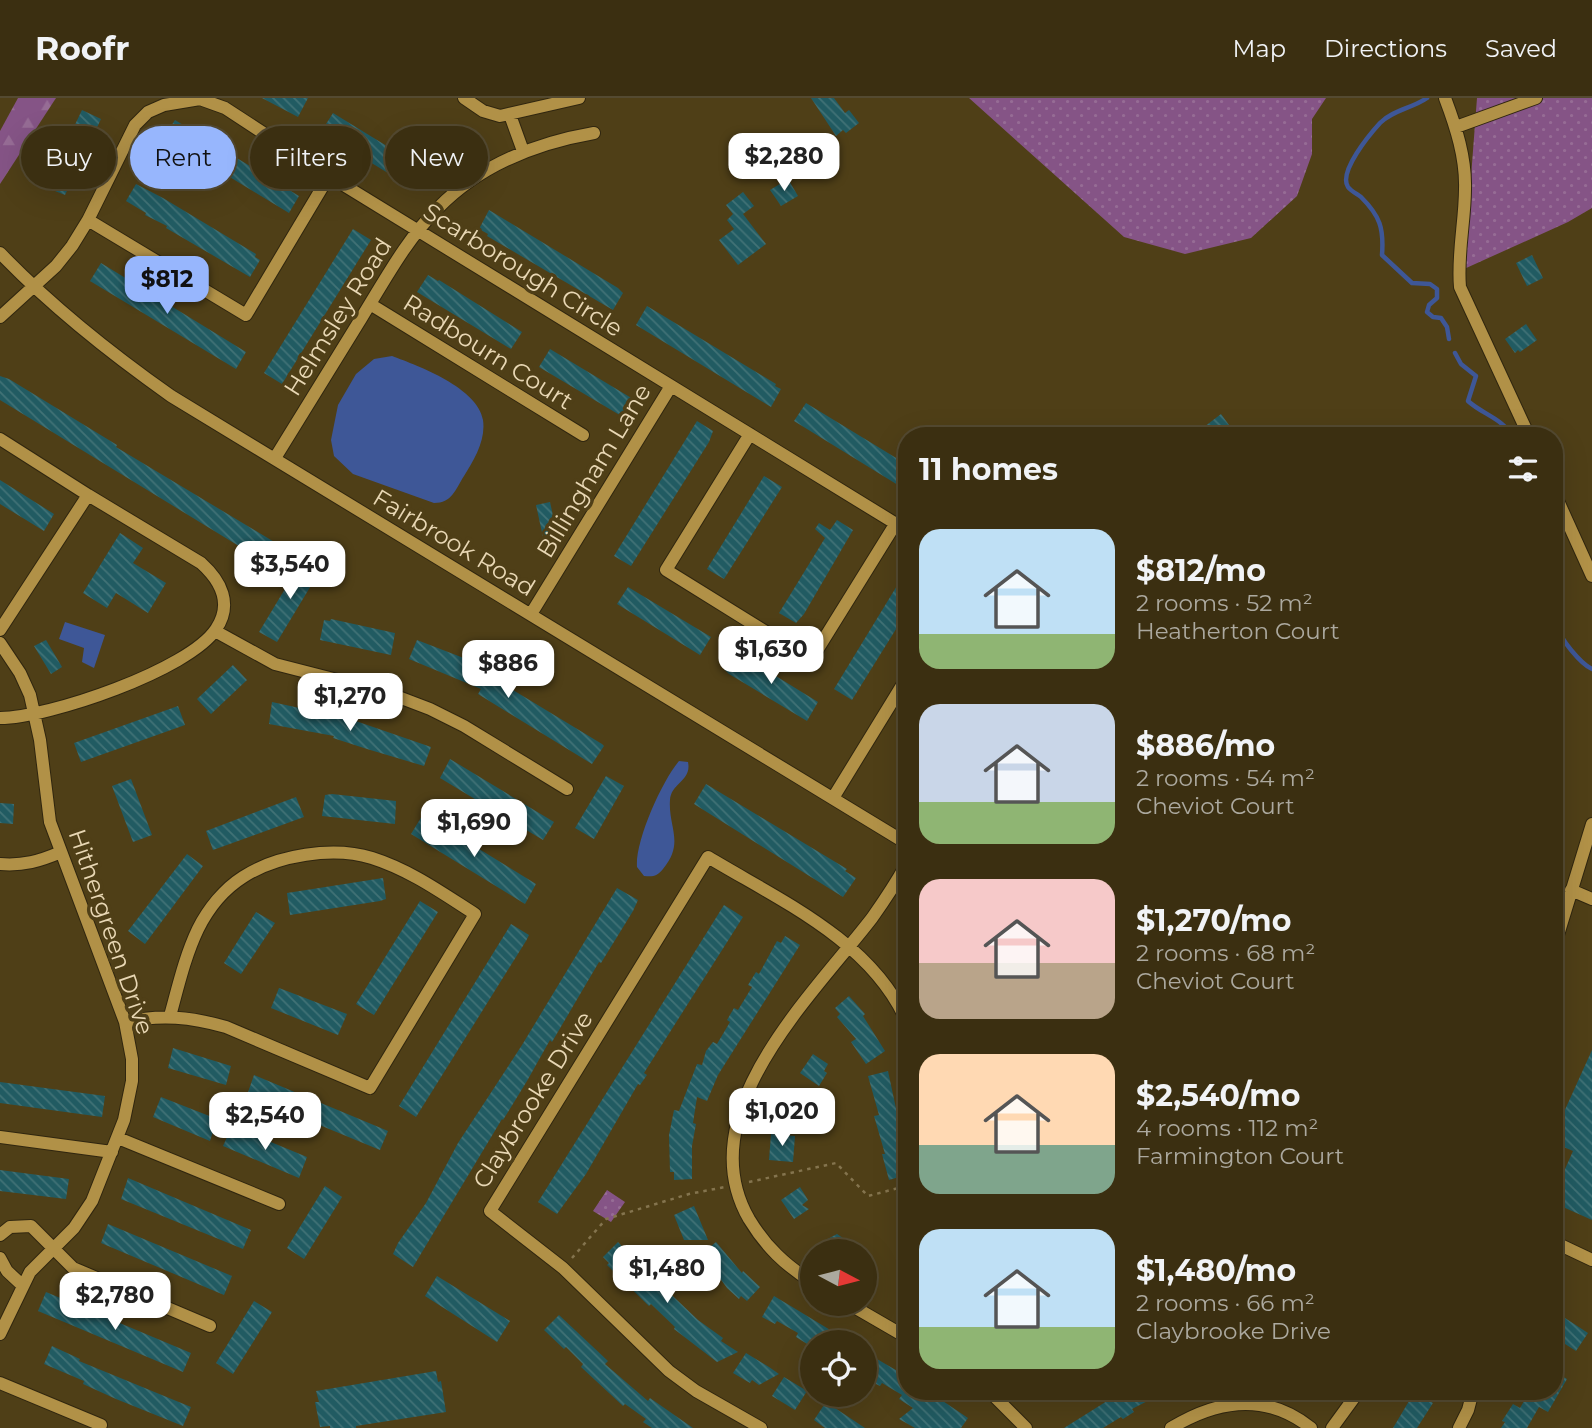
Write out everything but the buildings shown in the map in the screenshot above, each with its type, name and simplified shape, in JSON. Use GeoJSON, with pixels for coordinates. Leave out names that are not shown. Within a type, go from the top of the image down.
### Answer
{"type":"FeatureCollection","features":[{"type":"Feature","properties":{"kind":"street"},"geometry":{"type":"LineString","coordinates":[[464,98],[491,114],[500,116],[579,98]]}},
{"type":"Feature","properties":{"kind":"street"},"geometry":{"type":"LineString","coordinates":[[1446,98],[1456,127],[1465,188],[1458,271],[1460,287],[1525,427]]}},
{"type":"Feature","properties":{"kind":"street"},"geometry":{"type":"LineString","coordinates":[[1456,127],[1536,98]]}},
{"type":"Feature","properties":{"kind":"street","name":"Scarborough Circle"},"geometry":{"type":"LineString","coordinates":[[0,317],[56,266],[89,220],[135,125],[148,112],[184,99],[200,99],[225,108],[253,126]]}},
{"type":"Feature","properties":{"kind":"street"},"geometry":{"type":"LineString","coordinates":[[510,115],[523,150]]}},
{"type":"Feature","properties":{"kind":"street","name":"Helmsley Road"},"geometry":{"type":"LineString","coordinates":[[275,458],[387,275],[438,207],[491,167],[523,150],[558,139],[594,133]]}},
{"type":"Feature","properties":{"kind":"street"},"geometry":{"type":"LineString","coordinates":[[89,220],[246,315],[321,189]]}},
{"type":"Feature","properties":{"kind":"street","name":"Scarborough Circle"},"geometry":{"type":"LineString","coordinates":[[351,189],[898,524]]}},
{"type":"Feature","properties":{"kind":"street","name":"Fairbrook Road"},"geometry":{"type":"LineString","coordinates":[[0,253],[34,288],[132,369],[172,396],[898,838]]}},
{"type":"Feature","properties":{"kind":"street","name":"Radbourn Court"},"geometry":{"type":"LineString","coordinates":[[370,304],[583,435]]}},
{"type":"Feature","properties":{"kind":"street","name":"Billingham Lane"},"geometry":{"type":"LineString","coordinates":[[531,614],[671,386]]}},
{"type":"Feature","properties":{"kind":"street"},"geometry":{"type":"LineString","coordinates":[[750,434],[666,570],[811,660],[898,530]]}},
{"type":"Feature","properties":{"kind":"street"},"geometry":{"type":"LineString","coordinates":[[0,439],[201,563],[215,576],[222,589],[224,604],[215,631],[194,649],[144,677],[94,697],[36,714],[0,718]]}},
{"type":"Feature","properties":{"kind":"street"},"geometry":{"type":"LineString","coordinates":[[0,630],[88,495]]}},
{"type":"Feature","properties":{"kind":"street"},"geometry":{"type":"LineString","coordinates":[[1563,512],[1592,576]]}},
{"type":"Feature","properties":{"kind":"street"},"geometry":{"type":"LineString","coordinates":[[215,631],[275,664],[414,702],[464,726],[567,789]]}},
{"type":"Feature","properties":{"kind":"street","name":"Hithergreen Drive"},"geometry":{"type":"LineString","coordinates":[[0,643],[20,673],[30,695],[36,714],[50,822],[125,1022],[132,1059],[130,1101],[92,1201],[74,1228],[38,1262],[22,1285],[0,1334]]}},
{"type":"Feature","properties":{"kind":"street"},"geometry":{"type":"LineString","coordinates":[[833,798],[898,692]]}},
{"type":"Feature","properties":{"kind":"street"},"geometry":{"type":"LineString","coordinates":[[1563,917],[1592,824]]}},
{"type":"Feature","properties":{"kind":"street"},"geometry":{"type":"LineString","coordinates":[[0,864],[33,863],[61,852]]}},
{"type":"Feature","properties":{"kind":"street"},"geometry":{"type":"LineString","coordinates":[[125,1022],[170,1016],[187,1017],[226,1027],[370,1088],[475,914],[407,872],[369,857],[333,853],[269,865],[243,877],[212,907],[194,939],[170,1016]]}},
{"type":"Feature","properties":{"kind":"street","name":"Claybrooke Drive"},"geometry":{"type":"LineString","coordinates":[[761,1428],[696,1391],[669,1371],[563,1268],[490,1212],[708,857],[827,929],[848,948]]}},
{"type":"Feature","properties":{"kind":"street"},"geometry":{"type":"LineString","coordinates":[[800,1274],[775,1256],[763,1242],[741,1205],[731,1164],[734,1128],[752,1082],[788,1025],[874,915],[898,878]]}},
{"type":"Feature","properties":{"kind":"street"},"geometry":{"type":"LineString","coordinates":[[1571,890],[1592,899]]}},
{"type":"Feature","properties":{"kind":"street"},"geometry":{"type":"LineString","coordinates":[[848,948],[890,989],[898,1004]]}},
{"type":"Feature","properties":{"kind":"street"},"geometry":{"type":"LineString","coordinates":[[0,1137],[112,1152]]}},
{"type":"Feature","properties":{"kind":"street"},"geometry":{"type":"LineString","coordinates":[[118,1138],[279,1204]]}},
{"type":"Feature","properties":{"kind":"street"},"geometry":{"type":"LineString","coordinates":[[0,1235],[10,1227],[31,1226],[74,1268],[210,1326]]}},
{"type":"Feature","properties":{"kind":"street"},"geometry":{"type":"LineString","coordinates":[[1563,1246],[1592,1260]]}},
{"type":"Feature","properties":{"kind":"street"},"geometry":{"type":"LineString","coordinates":[[0,1258],[7,1271],[22,1285]]}},
{"type":"Feature","properties":{"kind":"street"},"geometry":{"type":"LineString","coordinates":[[870,1316],[898,1332]]}},
{"type":"Feature","properties":{"kind":"street"},"geometry":{"type":"LineString","coordinates":[[0,1383],[101,1425]]}},
{"type":"Feature","properties":{"kind":"street"},"geometry":{"type":"LineString","coordinates":[[998,1400],[1026,1428]]}},
{"type":"Feature","properties":{"kind":"street"},"geometry":{"type":"LineString","coordinates":[[1332,1428],[1352,1400]]}},
{"type":"Feature","properties":{"kind":"street"},"geometry":{"type":"LineString","coordinates":[[1459,1428],[1471,1400]]}},
{"type":"Feature","properties":{"kind":"street"},"geometry":{"type":"LineString","coordinates":[[1171,1428],[1218,1405],[1239,1403],[1262,1404],[1283,1411],[1311,1428]]}},
{"type":"Feature","properties":{"kind":"path"},"geometry":{"type":"LineString","coordinates":[[563,1268],[606,1219],[689,1194],[836,1163],[867,1196],[898,1188]]}},
{"type":"Feature","properties":{"kind":"green space"},"geometry":{"type":"Polygon","coordinates":[[[18,98],[56,98],[38,126],[21,126],[21,152],[0,184],[0,131],[18,98]]]}},
{"type":"Feature","properties":{"kind":"green space"},"geometry":{"type":"Polygon","coordinates":[[[969,98],[1326,98],[1312,119],[1312,154],[1297,196],[1251,238],[1185,254],[1124,237],[969,98]]]}},
{"type":"Feature","properties":{"kind":"green space"},"geometry":{"type":"Polygon","coordinates":[[[1477,98],[1592,98],[1592,208],[1568,222],[1464,269],[1477,98]]]}},
{"type":"Feature","properties":{"kind":"green space"},"geometry":{"type":"Polygon","coordinates":[[[607,1190],[625,1202],[611,1222],[593,1211],[607,1190]]]}},
{"type":"Feature","properties":{"kind":"water"},"geometry":{"type":"Polygon","coordinates":[[[392,356],[446,380],[459,388],[479,408],[483,420],[481,442],[455,491],[445,501],[434,503],[353,474],[334,456],[331,440],[338,405],[356,374],[374,359],[392,356]]]}},
{"type":"Feature","properties":{"kind":"water"},"geometry":{"type":"Polygon","coordinates":[[[65,622],[105,635],[94,668],[82,662],[84,648],[59,639],[65,622]]]}},
{"type":"Feature","properties":{"kind":"water"},"geometry":{"type":"Polygon","coordinates":[[[679,761],[688,762],[688,768],[687,774],[671,794],[673,851],[670,860],[659,873],[644,876],[637,867],[640,842],[658,796],[679,761]]]}},
{"type":"Feature","properties":{"kind":"waterway"},"geometry":{"type":"LineString","coordinates":[[1427,98],[1380,123],[1351,163],[1346,180],[1348,187],[1361,197],[1377,217],[1382,237],[1382,255],[1412,283],[1430,284],[1437,289],[1437,298],[1429,305],[1427,312],[1433,317],[1441,318],[1447,327],[1449,339]]}},
{"type":"Feature","properties":{"kind":"waterway"},"geometry":{"type":"LineString","coordinates":[[1455,353],[1461,364],[1476,376],[1468,401],[1505,427]]}},
{"type":"Feature","properties":{"kind":"waterway"},"geometry":{"type":"LineString","coordinates":[[1563,640],[1592,669]]}}]}
